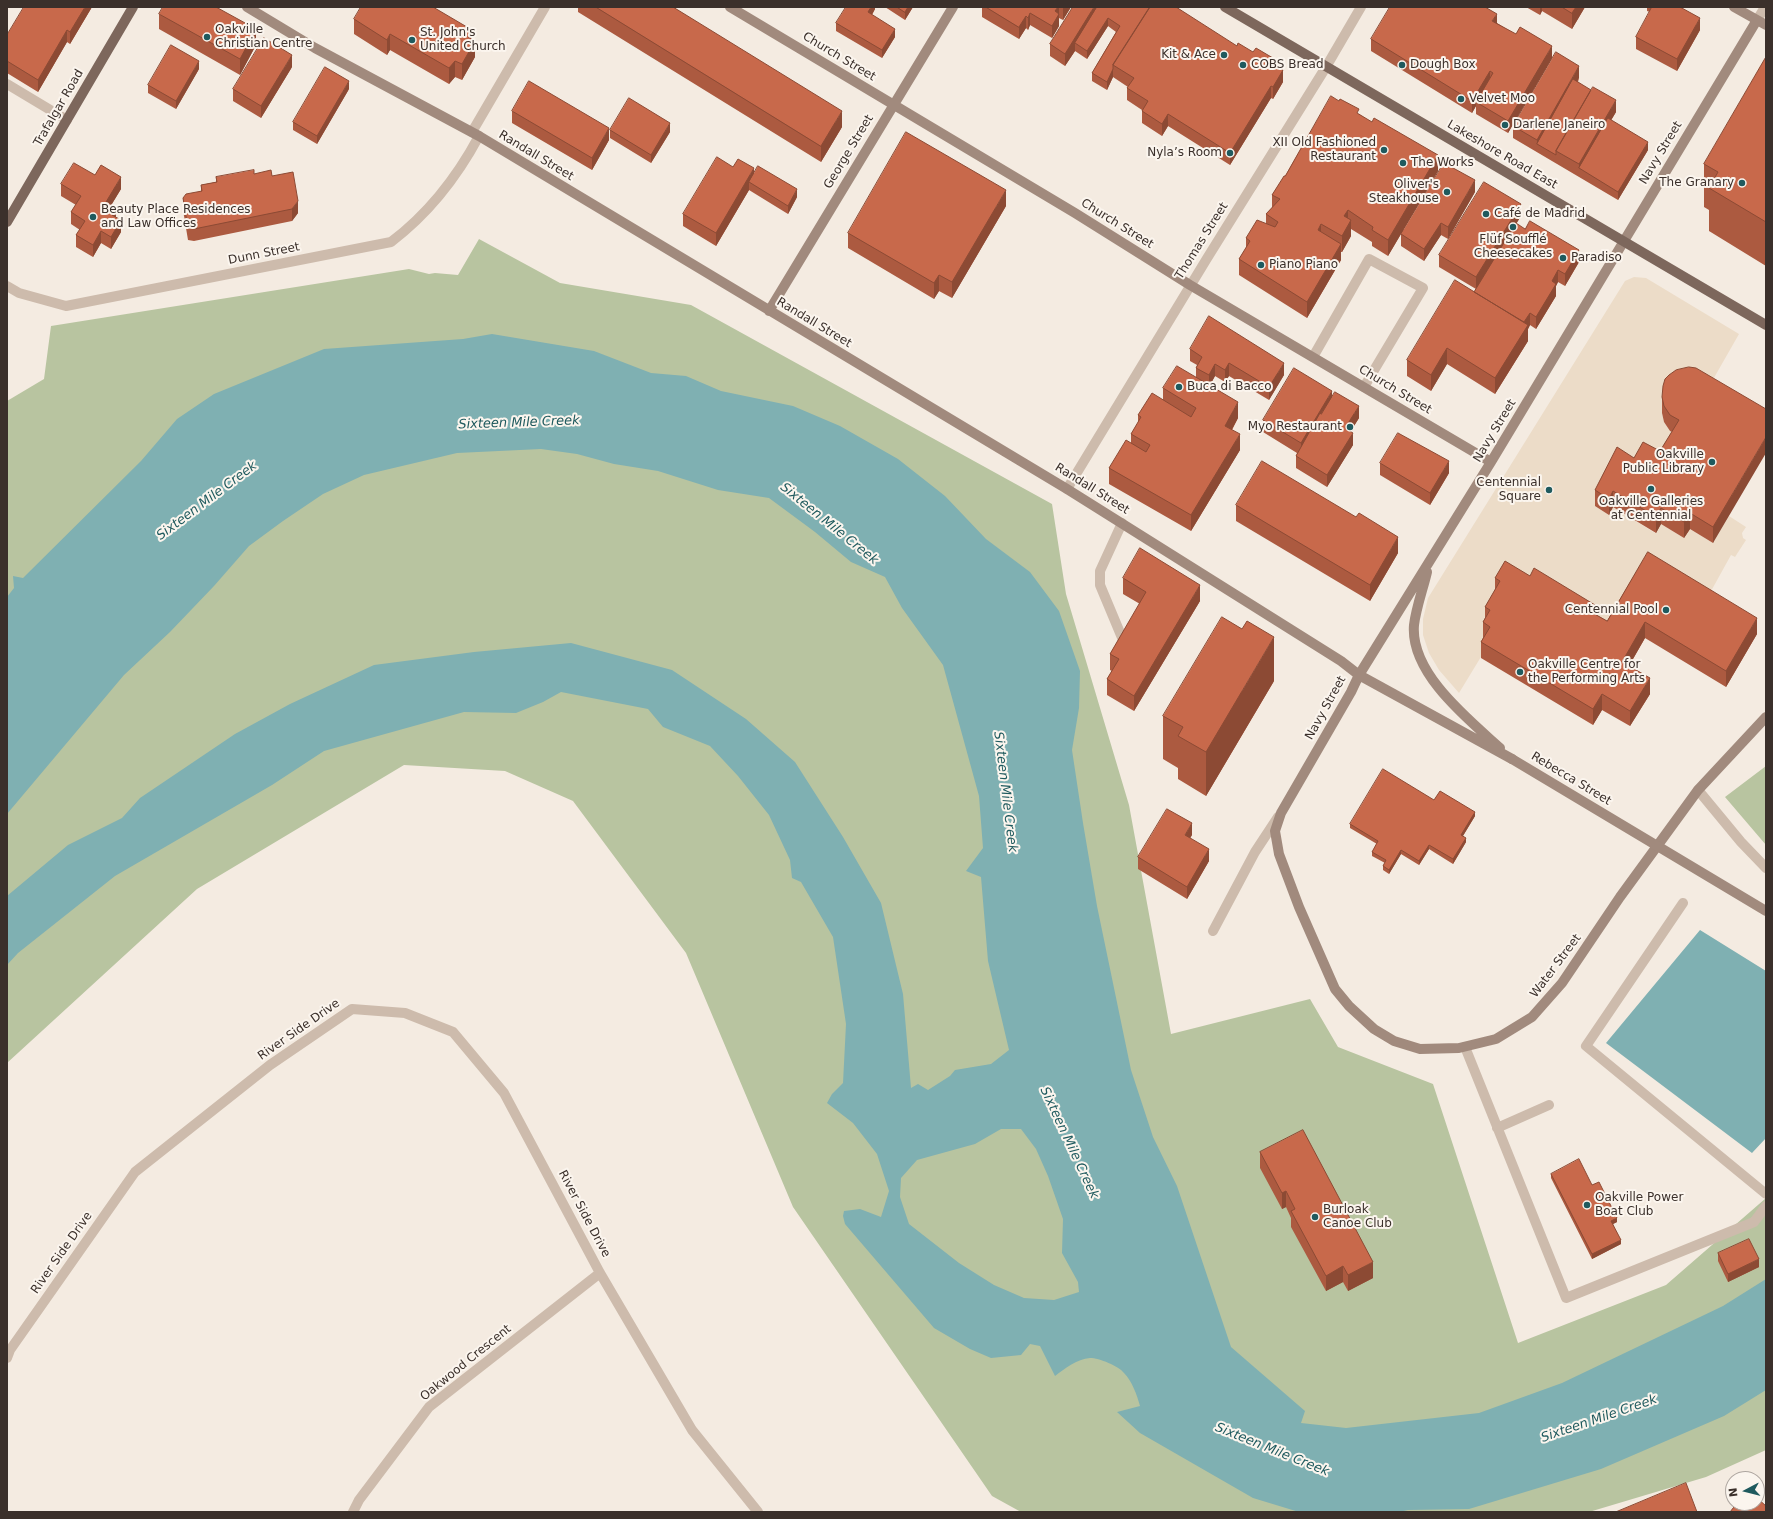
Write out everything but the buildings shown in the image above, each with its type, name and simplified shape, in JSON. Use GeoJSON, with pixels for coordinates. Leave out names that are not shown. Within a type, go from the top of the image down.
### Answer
{"type":"FeatureCollection","features":[{"type":"Feature","properties":{"kind":"main road","name":"Trafalgar Road"},"geometry":{"type":"LineString","coordinates":[[7,222],[133,7]]}},
{"type":"Feature","properties":{"kind":"main road","name":"Lakeshore Road East"},"geometry":{"type":"LineString","coordinates":[[1225,7],[1625,240],[1766,325]]}},
{"type":"Feature","properties":{"kind":"street","name":"Randall Street"},"geometry":{"type":"LineString","coordinates":[[246,7],[315,48],[475,134],[1067,489],[1341,661],[1359,676]]}},
{"type":"Feature","properties":{"kind":"street","name":"Dunn Street"},"geometry":{"type":"LineString","coordinates":[[7,286],[18,293],[66,306],[391,242],[410,228],[442,192],[466,159],[475,134],[545,7]]}},
{"type":"Feature","properties":{"kind":"street","name":"Church Street"},"geometry":{"type":"LineString","coordinates":[[730,7],[1075,213],[1190,285],[1491,462]]}},
{"type":"Feature","properties":{"kind":"street","name":"George Street"},"geometry":{"type":"LineString","coordinates":[[769,311],[953,7]]}},
{"type":"Feature","properties":{"kind":"street","name":"Thomas Street"},"geometry":{"type":"LineString","coordinates":[[1067,489],[1190,285],[1326,67],[1361,7]]}},
{"type":"Feature","properties":{"kind":"street"},"geometry":{"type":"LineString","coordinates":[[1734,7],[1762,22]]}},
{"type":"Feature","properties":{"kind":"street","name":"Navy Street"},"geometry":{"type":"LineString","coordinates":[[1213,931],[1255,852],[1280,813],[1359,676],[1491,462],[1625,240],[1762,22],[1765,7]]}},
{"type":"Feature","properties":{"kind":"street"},"geometry":{"type":"LineString","coordinates":[[7,84],[66,120]]}},
{"type":"Feature","properties":{"kind":"street"},"geometry":{"type":"LineString","coordinates":[[1313,357],[1370,258],[1423,288],[1364,387]]}},
{"type":"Feature","properties":{"kind":"street"},"geometry":{"type":"LineString","coordinates":[[1122,523],[1100,571],[1100,585],[1123,640]]}},
{"type":"Feature","properties":{"kind":"street"},"geometry":{"type":"LineString","coordinates":[[1429,563],[1414,625],[1415,644],[1425,667],[1440,691],[1512,759]]}},
{"type":"Feature","properties":{"kind":"street","name":"Rebecca Street"},"geometry":{"type":"LineString","coordinates":[[1359,676],[1512,759],[1766,911]]}},
{"type":"Feature","properties":{"kind":"street","name":"Water Street"},"geometry":{"type":"LineString","coordinates":[[1280,813],[1275,831],[1280,854],[1299,907],[1335,989],[1349,1006],[1374,1029],[1394,1041],[1420,1049],[1465,1047],[1496,1039],[1532,1017],[1562,984],[1620,897],[1698,790],[1766,717]]}},
{"type":"Feature","properties":{"kind":"street"},"geometry":{"type":"LineString","coordinates":[[1698,790],[1741,842],[1766,868]]}},
{"type":"Feature","properties":{"kind":"street"},"geometry":{"type":"LineString","coordinates":[[1683,903],[1586,1046],[1766,1194]]}},
{"type":"Feature","properties":{"kind":"street","name":"River Side Drive"},"geometry":{"type":"LineString","coordinates":[[7,1358],[10,1350],[135,1172],[270,1065],[352,1009],[405,1013],[453,1032],[504,1093],[600,1273],[692,1430],[758,1512]]}},
{"type":"Feature","properties":{"kind":"street"},"geometry":{"type":"LineString","coordinates":[[1465,1047],[1566,1298],[1754,1222],[1766,1206]]}},
{"type":"Feature","properties":{"kind":"street"},"geometry":{"type":"LineString","coordinates":[[1497,1128],[1549,1105]]}},
{"type":"Feature","properties":{"kind":"street","name":"Oakwood Crescent"},"geometry":{"type":"LineString","coordinates":[[353,1512],[359,1500],[429,1407],[600,1273]]}},
{"type":"Feature","properties":{"kind":"green space"},"geometry":{"type":"Polygon","coordinates":[[[479,239],[560,283],[691,305],[1052,504],[1066,594],[1129,805],[1171,1034],[1310,999],[1338,1047],[1433,1084],[1518,1343],[1666,1285],[1766,1198],[1766,1450],[1706,1477],[1589,1512],[1021,1512],[992,1496],[793,1207],[686,953],[573,801],[505,771],[404,765],[197,889],[7,1063],[7,401],[44,379],[51,326],[409,269],[429,274],[435,273],[458,275],[479,239]]]}},
{"type":"Feature","properties":{"kind":"green space"},"geometry":{"type":"Polygon","coordinates":[[[1766,766],[1766,845],[1725,797],[1766,766]]]}},
{"type":"Feature","properties":{"kind":"shaded area","name":"Centennial Square"},"geometry":{"type":"Polygon","coordinates":[[[1634,277],[1646,278],[1739,334],[1707,390],[1663,402],[1662,413],[1664,422],[1670,431],[1679,436],[1660,467],[1617,463],[1609,515],[1613,507],[1655,533],[1661,524],[1684,538],[1690,529],[1713,543],[1729,516],[1746,527],[1742,533],[1743,538],[1746,540],[1735,557],[1731,555],[1705,602],[1607,637],[1490,642],[1459,693],[1439,670],[1429,653],[1423,635],[1423,619],[1428,598],[1625,281],[1634,277]]]}},
{"type":"Feature","properties":{"kind":"water","name":"Sixteen Mile Creek"},"geometry":{"type":"Polygon","coordinates":[[[492,334],[594,351],[651,373],[686,376],[721,391],[793,406],[840,426],[898,459],[945,496],[986,539],[1030,572],[1059,611],[1080,671],[1079,708],[1072,750],[1097,906],[1131,1070],[1153,1137],[1177,1186],[1231,1347],[1305,1411],[1301,1423],[1346,1428],[1479,1413],[1562,1383],[1723,1306],[1766,1279],[1766,1390],[1724,1416],[1601,1469],[1469,1509],[1408,1510],[1399,1512],[1299,1512],[1253,1498],[1140,1433],[1117,1412],[1140,1406],[1136,1393],[1127,1376],[1113,1365],[1098,1359],[1090,1358],[1080,1360],[1062,1370],[1055,1376],[1040,1346],[1030,1344],[1021,1355],[991,1358],[970,1349],[934,1328],[845,1224],[843,1216],[844,1211],[860,1209],[881,1217],[889,1191],[877,1154],[853,1123],[827,1103],[832,1094],[843,1083],[846,1024],[833,937],[801,882],[792,878],[790,860],[769,815],[738,776],[710,746],[663,727],[648,709],[561,692],[543,702],[516,713],[464,712],[324,751],[272,785],[115,876],[18,953],[7,965],[7,896],[68,845],[122,818],[140,798],[235,734],[290,704],[374,665],[474,652],[571,643],[672,670],[746,719],[795,762],[843,837],[881,903],[903,994],[911,1088],[918,1084],[928,1090],[950,1076],[955,1070],[991,1064],[1009,1050],[988,961],[981,877],[966,871],[983,848],[979,796],[943,665],[902,608],[885,577],[851,562],[815,532],[769,498],[718,490],[658,471],[614,464],[577,454],[541,449],[457,453],[364,475],[323,494],[249,546],[214,586],[170,632],[124,675],[7,814],[7,597],[14,588],[13,576],[23,578],[141,461],[177,419],[214,394],[324,349],[463,339],[492,334]],[[1001,1129],[975,1144],[917,1160],[901,1178],[900,1197],[909,1224],[959,1263],[994,1285],[1024,1298],[1054,1300],[1079,1292],[1078,1282],[1062,1253],[1063,1219],[1048,1176],[1036,1149],[1021,1129],[1001,1129]]]}},
{"type":"Feature","properties":{"kind":"water"},"geometry":{"type":"Polygon","coordinates":[[[1700,930],[1766,971],[1766,1138],[1752,1153],[1606,1043],[1700,930]]]}},
{"type":"Feature","properties":{"kind":"place","name":"Oakville Christian Centre"},"geometry":{"type":"Point","coordinates":[207,37]}},
{"type":"Feature","properties":{"kind":"place","name":"St. John's United Church"},"geometry":{"type":"Point","coordinates":[412,40]}},
{"type":"Feature","properties":{"kind":"place","name":"Kit & Ace"},"geometry":{"type":"Point","coordinates":[1224,55]}},
{"type":"Feature","properties":{"kind":"place","name":"COBS Bread"},"geometry":{"type":"Point","coordinates":[1243,65]}},
{"type":"Feature","properties":{"kind":"place","name":"Dough Box"},"geometry":{"type":"Point","coordinates":[1402,65]}},
{"type":"Feature","properties":{"kind":"place","name":"Velvet Moo"},"geometry":{"type":"Point","coordinates":[1461,99]}},
{"type":"Feature","properties":{"kind":"place","name":"Darlene Janeiro"},"geometry":{"type":"Point","coordinates":[1505,125]}},
{"type":"Feature","properties":{"kind":"place","name":"XII Old Fashioned Restaurant"},"geometry":{"type":"Point","coordinates":[1384,150]}},
{"type":"Feature","properties":{"kind":"place","name":"Nyla’s Room"},"geometry":{"type":"Point","coordinates":[1230,153]}},
{"type":"Feature","properties":{"kind":"place","name":"The Works"},"geometry":{"type":"Point","coordinates":[1403,163]}},
{"type":"Feature","properties":{"kind":"place","name":"The Granary"},"geometry":{"type":"Point","coordinates":[1742,183]}},
{"type":"Feature","properties":{"kind":"place","name":"Oliver's Steakhouse"},"geometry":{"type":"Point","coordinates":[1447,192]}},
{"type":"Feature","properties":{"kind":"place","name":"Café de Madrid"},"geometry":{"type":"Point","coordinates":[1486,214]}},
{"type":"Feature","properties":{"kind":"place","name":"Beauty Place Residences and Law Offices"},"geometry":{"type":"Point","coordinates":[93,217]}},
{"type":"Feature","properties":{"kind":"place","name":"Flüf Soufflé Cheesecakes"},"geometry":{"type":"Point","coordinates":[1513,227]}},
{"type":"Feature","properties":{"kind":"place","name":"Paradiso"},"geometry":{"type":"Point","coordinates":[1563,258]}},
{"type":"Feature","properties":{"kind":"place","name":"Piano Piano"},"geometry":{"type":"Point","coordinates":[1261,265]}},
{"type":"Feature","properties":{"kind":"place","name":"Buca di Bacco"},"geometry":{"type":"Point","coordinates":[1179,387]}},
{"type":"Feature","properties":{"kind":"place","name":"Myo Restaurant"},"geometry":{"type":"Point","coordinates":[1350,427]}},
{"type":"Feature","properties":{"kind":"place","name":"Oakville Public Library"},"geometry":{"type":"Point","coordinates":[1712,462]}},
{"type":"Feature","properties":{"kind":"place","name":"Oakville Galleries at Centennial"},"geometry":{"type":"Point","coordinates":[1651,489]}},
{"type":"Feature","properties":{"kind":"place","name":"Centennial Square"},"geometry":{"type":"Point","coordinates":[1549,490]}},
{"type":"Feature","properties":{"kind":"place","name":"Centennial Pool"},"geometry":{"type":"Point","coordinates":[1666,610]}},
{"type":"Feature","properties":{"kind":"place","name":"Oakville Centre for the Performing Arts"},"geometry":{"type":"Point","coordinates":[1520,672]}},
{"type":"Feature","properties":{"kind":"place","name":"Oakville Power Boat Club"},"geometry":{"type":"Point","coordinates":[1587,1205]}},
{"type":"Feature","properties":{"kind":"place","name":"Burloak Canoe Club"},"geometry":{"type":"Point","coordinates":[1315,1217]}}]}
